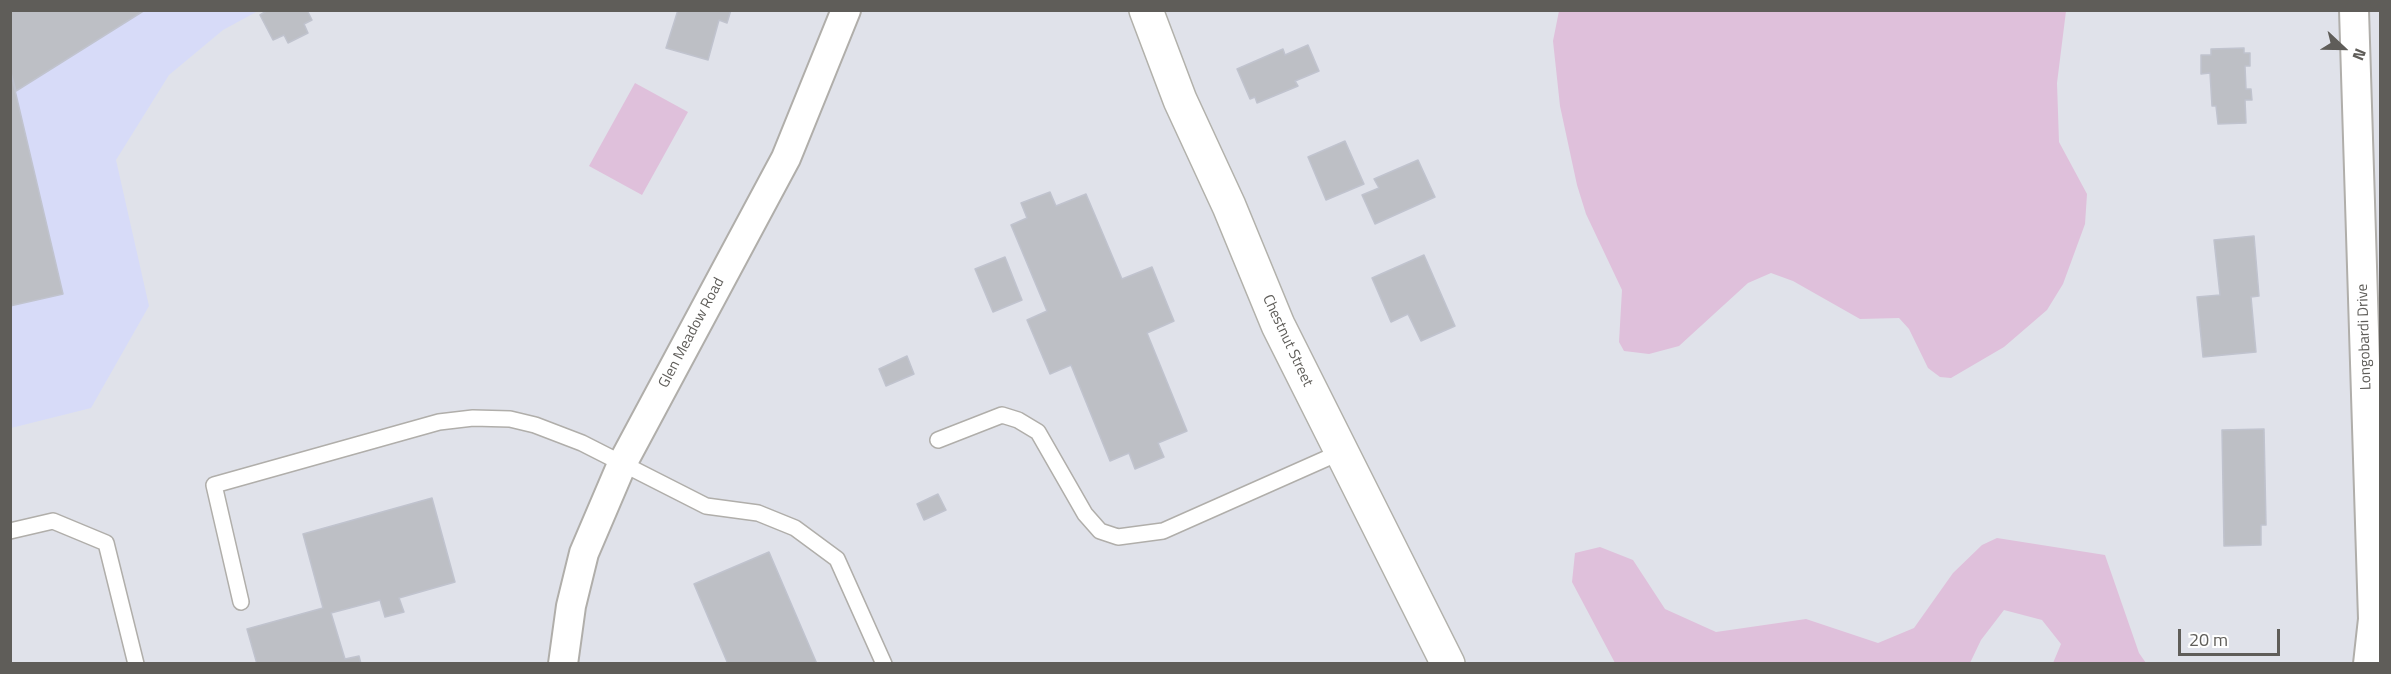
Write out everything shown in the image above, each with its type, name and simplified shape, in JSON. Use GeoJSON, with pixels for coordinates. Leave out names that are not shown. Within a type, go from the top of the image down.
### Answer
{"type":"FeatureCollection","features":[{"type":"Feature","properties":{"kind":"main road","name":"Chestnut Street"},"geometry":{"type":"LineString","coordinates":[[1146,10],[1180,100],[1229,206],[1278,325],[1448,663]]}},
{"type":"Feature","properties":{"kind":"street","name":"Glen Meadow Road"},"geometry":{"type":"LineString","coordinates":[[563,663],[571,606],[584,553],[622,464],[786,158],[846,10]]}},
{"type":"Feature","properties":{"kind":"street","name":"Longobardi Drive"},"geometry":{"type":"LineString","coordinates":[[2354,10],[2372,284],[2373,619],[2368,663]]}},
{"type":"Feature","properties":{"kind":"lane"},"geometry":{"type":"LineString","coordinates":[[938,440],[1002,415],[1018,420],[1038,432],[1084,514],[1100,531],[1118,537],[1163,531],[1341,452]]}},
{"type":"Feature","properties":{"kind":"lane"},"geometry":{"type":"LineString","coordinates":[[241,603],[214,485],[439,422],[473,418],[510,419],[535,425],[582,443],[706,506],[758,513],[795,528],[837,559],[884,663]]}},
{"type":"Feature","properties":{"kind":"lane"},"geometry":{"type":"LineString","coordinates":[[10,531],[53,521],[106,543],[136,663]]}},
{"type":"Feature","properties":{"kind":"shaded area"},"geometry":{"type":"Polygon","coordinates":[[[10,11],[258,11],[223,30],[169,75],[116,160],[149,306],[91,408],[11,428],[10,11]]]}},
{"type":"Feature","properties":{"kind":"shaded area"},"geometry":{"type":"Polygon","coordinates":[[[1559,11],[2066,11],[2057,83],[2059,142],[2087,194],[2085,224],[2063,284],[2047,310],[2004,347],[1951,378],[1940,377],[1928,368],[1909,329],[1899,318],[1860,319],[1793,281],[1771,273],[1748,283],[1679,346],[1649,354],[1624,351],[1619,342],[1622,290],[1586,214],[1577,185],[1560,106],[1553,41],[1559,11]]]}},
{"type":"Feature","properties":{"kind":"shaded area"},"geometry":{"type":"Polygon","coordinates":[[[635,83],[688,112],[642,195],[589,166],[635,83]]]}},
{"type":"Feature","properties":{"kind":"shaded area"},"geometry":{"type":"Polygon","coordinates":[[[1997,538],[2105,555],[2139,653],[2146,663],[2053,663],[2061,644],[2042,620],[2004,610],[1981,640],[1970,663],[1615,663],[1572,582],[1575,553],[1600,547],[1633,560],[1665,609],[1716,632],[1806,619],[1878,643],[1914,628],[1953,573],[1982,545],[1997,538]]]}},
{"type":"Feature","properties":{"kind":"building"},"geometry":{"type":"Polygon","coordinates":[[[10,10],[145,10],[16,91],[10,69],[10,10]]]}},
{"type":"Feature","properties":{"kind":"building"},"geometry":{"type":"Polygon","coordinates":[[[268,10],[307,10],[312,20],[304,24],[308,33],[288,43],[284,35],[273,40],[260,15],[268,10]]]}},
{"type":"Feature","properties":{"kind":"building"},"geometry":{"type":"Polygon","coordinates":[[[678,10],[731,10],[727,23],[719,20],[708,60],[666,48],[678,10]]]}},
{"type":"Feature","properties":{"kind":"building"},"geometry":{"type":"Polygon","coordinates":[[[1308,45],[1319,71],[1295,81],[1298,86],[1257,103],[1255,97],[1250,99],[1237,69],[1283,49],[1285,55],[1308,45]]]}},
{"type":"Feature","properties":{"kind":"building"},"geometry":{"type":"Polygon","coordinates":[[[2244,48],[2244,53],[2250,53],[2250,66],[2245,66],[2246,89],[2251,89],[2252,100],[2245,100],[2246,123],[2218,124],[2216,106],[2212,106],[2210,73],[2201,74],[2201,55],[2211,55],[2211,49],[2244,48]]]}},
{"type":"Feature","properties":{"kind":"building"},"geometry":{"type":"Polygon","coordinates":[[[10,69],[63,294],[10,306],[10,69]]]}},
{"type":"Feature","properties":{"kind":"building"},"geometry":{"type":"Polygon","coordinates":[[[1345,141],[1364,184],[1326,200],[1308,157],[1345,141]]]}},
{"type":"Feature","properties":{"kind":"building"},"geometry":{"type":"Polygon","coordinates":[[[1418,160],[1435,197],[1375,224],[1362,195],[1379,188],[1374,179],[1418,160]]]}},
{"type":"Feature","properties":{"kind":"building"},"geometry":{"type":"Polygon","coordinates":[[[1050,192],[1056,206],[1086,194],[1122,279],[1152,267],[1174,321],[1147,333],[1187,431],[1158,443],[1164,457],[1135,469],[1129,453],[1110,461],[1071,365],[1050,374],[1027,320],[1047,311],[1011,225],[1027,218],[1021,203],[1050,192]]]}},
{"type":"Feature","properties":{"kind":"building"},"geometry":{"type":"Polygon","coordinates":[[[2254,236],[2259,296],[2251,297],[2256,352],[2203,357],[2197,297],[2220,295],[2214,240],[2254,236]]]}},
{"type":"Feature","properties":{"kind":"building"},"geometry":{"type":"Polygon","coordinates":[[[1424,255],[1455,326],[1421,341],[1408,314],[1391,322],[1372,278],[1424,255]]]}},
{"type":"Feature","properties":{"kind":"building"},"geometry":{"type":"Polygon","coordinates":[[[1005,257],[1022,300],[993,312],[975,269],[1005,257]]]}},
{"type":"Feature","properties":{"kind":"building"},"geometry":{"type":"Polygon","coordinates":[[[907,356],[914,374],[886,386],[879,369],[907,356]]]}},
{"type":"Feature","properties":{"kind":"building"},"geometry":{"type":"Polygon","coordinates":[[[2264,429],[2266,525],[2261,525],[2261,545],[2224,546],[2222,430],[2264,429]]]}},
{"type":"Feature","properties":{"kind":"building"},"geometry":{"type":"Polygon","coordinates":[[[938,494],[946,510],[924,520],[917,504],[938,494]]]}},
{"type":"Feature","properties":{"kind":"building"},"geometry":{"type":"Polygon","coordinates":[[[432,498],[455,582],[399,598],[404,612],[385,617],[380,600],[331,613],[345,659],[359,656],[361,664],[257,664],[247,629],[323,608],[303,534],[432,498]]]}},
{"type":"Feature","properties":{"kind":"building"},"geometry":{"type":"Polygon","coordinates":[[[769,552],[817,664],[728,664],[694,584],[769,552]]]}}]}
